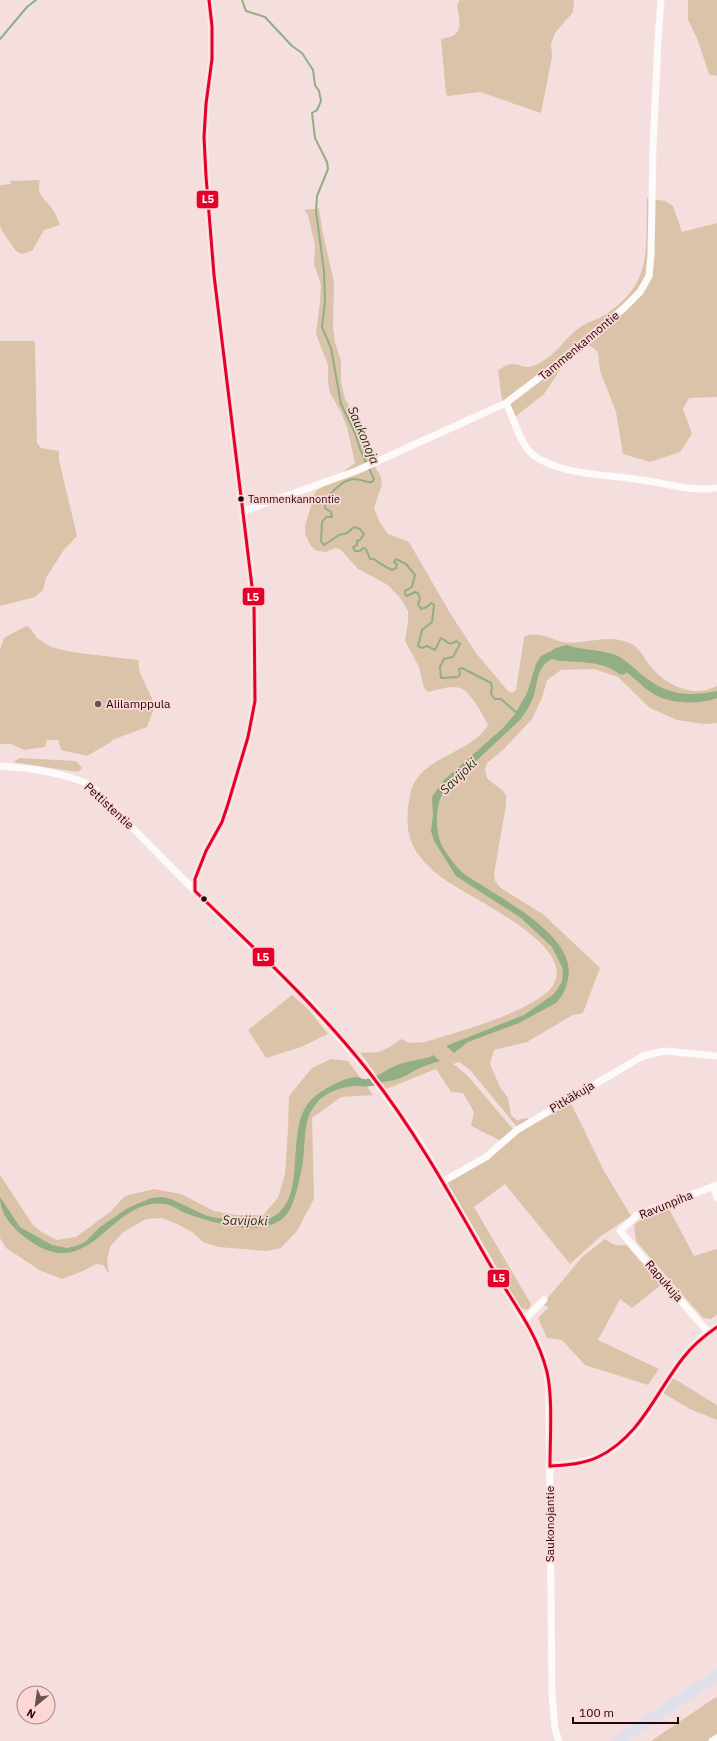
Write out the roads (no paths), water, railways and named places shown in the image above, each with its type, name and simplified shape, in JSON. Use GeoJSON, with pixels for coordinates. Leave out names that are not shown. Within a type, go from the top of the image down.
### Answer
{"type":"FeatureCollection","features":[{"type":"Feature","properties":{"kind":"highway"},"geometry":{"type":"LineString","coordinates":[[618,1741],[717,1674]]}},
{"type":"Feature","properties":{"kind":"street"},"geometry":{"type":"LineString","coordinates":[[194,891],[195,879],[206,851],[222,822],[228,804],[248,737],[255,700],[254,603],[244,511],[215,283],[206,176],[204,137],[212,60],[209,0]]}},
{"type":"Feature","properties":{"kind":"street","name":"Tammenkannontie"},"geometry":{"type":"LineString","coordinates":[[244,511],[363,468],[506,403],[552,368],[624,308],[640,292],[649,276],[652,255],[653,148],[661,0]]}},
{"type":"Feature","properties":{"kind":"street"},"geometry":{"type":"LineString","coordinates":[[506,403],[530,454],[549,464],[572,470],[701,490],[717,488]]}},
{"type":"Feature","properties":{"kind":"street","name":"Pettistentie"},"geometry":{"type":"LineString","coordinates":[[0,766],[56,774],[79,780],[90,785],[194,891]]}},
{"type":"Feature","properties":{"kind":"street","name":"Saukonojantie"},"geometry":{"type":"LineString","coordinates":[[194,891],[309,1002],[369,1072],[419,1141],[524,1320],[541,1352],[547,1373],[550,1466],[552,1694],[554,1723],[559,1741]]}},
{"type":"Feature","properties":{"kind":"street","name":"Pitkäkuja"},"geometry":{"type":"LineString","coordinates":[[442,1182],[486,1157],[517,1130],[643,1056],[665,1051],[717,1056]]}},
{"type":"Feature","properties":{"kind":"street"},"geometry":{"type":"LineString","coordinates":[[715,1186],[717,1198]]}},
{"type":"Feature","properties":{"kind":"street","name":"Ravunpiha"},"geometry":{"type":"LineString","coordinates":[[620,1231],[637,1215],[715,1186]]}},
{"type":"Feature","properties":{"kind":"street","name":"Rapukuja"},"geometry":{"type":"LineString","coordinates":[[620,1231],[708,1332]]}},
{"type":"Feature","properties":{"kind":"street"},"geometry":{"type":"LineString","coordinates":[[524,1320],[544,1300]]}},
{"type":"Feature","properties":{"kind":"street"},"geometry":{"type":"LineString","coordinates":[[550,1466],[572,1464],[597,1457],[616,1447],[625,1440],[642,1418],[674,1368],[695,1343],[708,1332],[717,1327]]}},
{"type":"Feature","properties":{"kind":"street"},"geometry":{"type":"LineString","coordinates":[[712,1741],[717,1738]]}},
{"type":"Feature","properties":{"kind":"water"},"geometry":{"type":"Polygon","coordinates":[[[567,645],[606,652],[618,656],[651,682],[660,687],[677,693],[686,694],[717,691],[717,698],[701,702],[675,701],[659,697],[652,693],[625,671],[609,662],[582,656],[552,659],[540,670],[532,699],[520,720],[444,791],[439,803],[437,824],[441,844],[448,855],[465,875],[509,902],[539,924],[562,950],[568,964],[568,979],[566,986],[556,1003],[519,1023],[468,1042],[454,1053],[446,1046],[524,1015],[554,994],[562,982],[563,969],[552,947],[521,918],[456,876],[434,841],[431,831],[433,816],[432,797],[444,780],[503,728],[515,714],[527,693],[536,664],[541,656],[567,645]]]}},
{"type":"Feature","properties":{"kind":"water"},"geometry":{"type":"Polygon","coordinates":[[[433,1055],[440,1061],[417,1069],[401,1078],[382,1082],[374,1086],[352,1086],[335,1090],[316,1103],[311,1111],[306,1126],[303,1161],[294,1200],[285,1217],[272,1224],[249,1228],[236,1227],[198,1218],[166,1204],[146,1205],[129,1213],[83,1248],[65,1253],[46,1250],[22,1235],[6,1218],[0,1203],[0,1197],[20,1227],[52,1245],[67,1248],[85,1242],[100,1227],[128,1208],[151,1198],[162,1197],[171,1199],[207,1216],[217,1218],[265,1220],[280,1212],[288,1200],[293,1184],[298,1128],[303,1112],[312,1099],[338,1082],[355,1077],[364,1079],[371,1078],[405,1062],[430,1057],[433,1055]]]}},
{"type":"Feature","properties":{"kind":"waterway"},"geometry":{"type":"LineString","coordinates":[[0,39],[27,7],[36,0]]}},
{"type":"Feature","properties":{"kind":"waterway","name":"Saukonoja"},"geometry":{"type":"LineString","coordinates":[[242,0],[246,11],[265,17],[292,46],[302,53],[313,70],[315,85],[319,91],[321,101],[317,110],[312,113],[315,138],[327,162],[328,169],[317,196],[316,211],[324,271],[325,301],[322,327],[331,348],[341,404],[374,479],[372,482],[355,479],[348,480],[334,490],[328,499],[325,508],[331,512],[332,517],[326,517],[322,522],[321,541],[324,545],[339,535],[347,533],[354,527],[360,529],[364,534],[360,540],[357,541],[357,545],[353,547],[355,551],[360,551],[363,548],[366,549],[370,559],[374,559],[392,570],[396,568],[397,564],[394,562],[396,559],[406,564],[415,575],[412,587],[405,591],[405,594],[407,596],[415,592],[418,593],[420,599],[418,604],[421,609],[427,607],[431,603],[434,605],[432,622],[422,630],[418,646],[422,648],[427,646],[435,650],[441,638],[448,643],[454,643],[456,641],[460,644],[453,657],[444,659],[440,667],[441,678],[458,677],[460,674],[459,669],[462,668],[491,683],[491,694],[495,699],[501,699],[518,714]]}},
{"type":"Feature","properties":{"kind":"waterway","name":"Savijoki"},"geometry":{"type":"LineString","coordinates":[[558,654],[599,658],[615,663],[622,668]]}},
{"type":"Feature","properties":{"kind":"place","name":"Tammenkannontie"},"geometry":{"type":"Point","coordinates":[241,499]}},
{"type":"Feature","properties":{"kind":"place","name":"Alilamppula"},"geometry":{"type":"Point","coordinates":[98,704]}}]}
